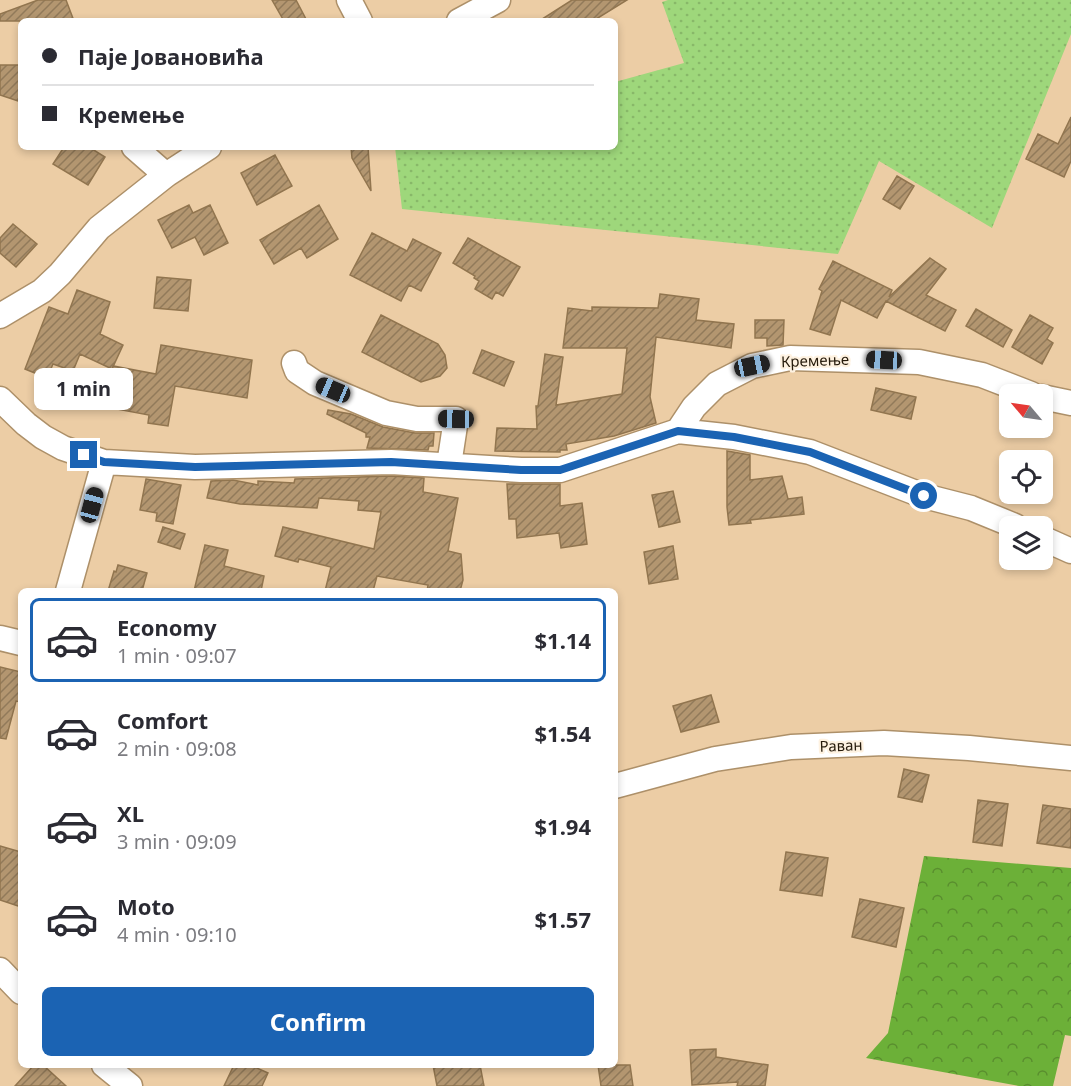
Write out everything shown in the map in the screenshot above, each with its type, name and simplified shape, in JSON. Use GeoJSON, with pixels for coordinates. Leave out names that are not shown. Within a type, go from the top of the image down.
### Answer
{"type":"FeatureCollection","features":[{"type":"Feature","properties":{"kind":"street"},"geometry":{"type":"LineString","coordinates":[[349,0],[358,18]]}},
{"type":"Feature","properties":{"kind":"street"},"geometry":{"type":"LineString","coordinates":[[465,18],[498,0]]}},
{"type":"Feature","properties":{"kind":"street"},"geometry":{"type":"LineString","coordinates":[[137,150],[166,175]]}},
{"type":"Feature","properties":{"kind":"street"},"geometry":{"type":"LineString","coordinates":[[0,316],[42,291],[60,274],[99,228],[166,175],[204,150]]}},
{"type":"Feature","properties":{"kind":"street","name":"Кремење"},"geometry":{"type":"LineString","coordinates":[[678,431],[694,407],[717,384],[752,366],[790,358],[920,362],[982,375],[1005,384]]}},
{"type":"Feature","properties":{"kind":"street"},"geometry":{"type":"LineString","coordinates":[[294,363],[297,371],[315,383],[386,413],[417,419],[456,419],[449,465]]}},
{"type":"Feature","properties":{"kind":"street"},"geometry":{"type":"LineString","coordinates":[[0,399],[44,437],[63,448],[104,462],[195,467],[391,462],[521,470],[560,470],[678,431],[734,437],[810,452],[924,496],[972,508],[999,519]]}},
{"type":"Feature","properties":{"kind":"street"},"geometry":{"type":"LineString","coordinates":[[1053,399],[1071,403]]}},
{"type":"Feature","properties":{"kind":"street"},"geometry":{"type":"LineString","coordinates":[[69,588],[104,462]]}},
{"type":"Feature","properties":{"kind":"street"},"geometry":{"type":"LineString","coordinates":[[1053,543],[1071,551]]}},
{"type":"Feature","properties":{"kind":"street"},"geometry":{"type":"LineString","coordinates":[[0,638],[18,642]]}},
{"type":"Feature","properties":{"kind":"street","name":"Раван"},"geometry":{"type":"LineString","coordinates":[[618,785],[715,759],[791,747],[884,744],[969,748],[1071,758]]}},
{"type":"Feature","properties":{"kind":"street"},"geometry":{"type":"LineString","coordinates":[[0,970],[18,989]]}},
{"type":"Feature","properties":{"kind":"street"},"geometry":{"type":"LineString","coordinates":[[108,1068],[130,1086]]}},
{"type":"Feature","properties":{"kind":"green space"},"geometry":{"type":"Polygon","coordinates":[[[668,0],[1071,0],[1071,34],[992,228],[879,161],[838,254],[402,209],[395,150],[618,150],[618,81],[684,63],[662,2],[668,0]]]}},
{"type":"Feature","properties":{"kind":"green space"},"geometry":{"type":"Polygon","coordinates":[[[924,856],[1071,868],[1071,1036],[1065,1035],[1053,1086],[1019,1086],[866,1058],[888,1033],[924,856]]]}},
{"type":"Feature","properties":{"kind":"building"},"geometry":{"type":"Polygon","coordinates":[[[38,0],[66,0],[73,18],[18,18],[18,21],[0,21],[0,14],[38,0]]]}},
{"type":"Feature","properties":{"kind":"building"},"geometry":{"type":"Polygon","coordinates":[[[272,0],[296,0],[305,18],[282,18],[272,0]]]}},
{"type":"Feature","properties":{"kind":"building"},"geometry":{"type":"Polygon","coordinates":[[[572,0],[627,0],[598,18],[544,18],[572,0]]]}},
{"type":"Feature","properties":{"kind":"building"},"geometry":{"type":"Polygon","coordinates":[[[0,65],[18,65],[18,101],[0,95],[0,65]]]}},
{"type":"Feature","properties":{"kind":"building"},"geometry":{"type":"Polygon","coordinates":[[[1071,117],[1071,161],[1064,177],[1026,159],[1038,134],[1058,144],[1071,117]]]}},
{"type":"Feature","properties":{"kind":"building"},"geometry":{"type":"Polygon","coordinates":[[[62,150],[94,150],[105,157],[88,185],[53,164],[62,150]]]}},
{"type":"Feature","properties":{"kind":"building"},"geometry":{"type":"Polygon","coordinates":[[[351,150],[368,150],[371,191],[352,158],[351,150]]]}},
{"type":"Feature","properties":{"kind":"building"},"geometry":{"type":"Polygon","coordinates":[[[275,155],[292,186],[257,205],[241,173],[275,155]]]}},
{"type":"Feature","properties":{"kind":"building"},"geometry":{"type":"Polygon","coordinates":[[[897,176],[914,186],[900,209],[883,199],[897,176]]]}},
{"type":"Feature","properties":{"kind":"building"},"geometry":{"type":"Polygon","coordinates":[[[189,205],[193,213],[210,205],[228,243],[204,255],[195,237],[172,248],[158,220],[189,205]]]}},
{"type":"Feature","properties":{"kind":"building"},"geometry":{"type":"Polygon","coordinates":[[[319,205],[338,239],[307,258],[301,248],[274,264],[260,240],[319,205]]]}},
{"type":"Feature","properties":{"kind":"building"},"geometry":{"type":"Polygon","coordinates":[[[13,224],[37,244],[16,267],[0,253],[0,238],[13,224]]]}},
{"type":"Feature","properties":{"kind":"building"},"geometry":{"type":"Polygon","coordinates":[[[372,233],[407,251],[413,239],[441,253],[421,291],[409,285],[401,301],[350,275],[372,233]]]}},
{"type":"Feature","properties":{"kind":"building"},"geometry":{"type":"Polygon","coordinates":[[[468,238],[520,267],[503,296],[496,292],[492,299],[475,289],[479,281],[474,278],[475,276],[453,263],[468,238]]]}},
{"type":"Feature","properties":{"kind":"building"},"geometry":{"type":"Polygon","coordinates":[[[930,258],[946,269],[926,295],[956,310],[945,331],[886,301],[877,318],[841,300],[830,335],[810,329],[822,291],[819,289],[833,261],[892,290],[889,297],[930,258]]]}},
{"type":"Feature","properties":{"kind":"building"},"geometry":{"type":"Polygon","coordinates":[[[157,277],[191,280],[188,311],[154,308],[157,277]]]}},
{"type":"Feature","properties":{"kind":"building"},"geometry":{"type":"Polygon","coordinates":[[[77,290],[110,302],[100,334],[123,345],[112,369],[80,354],[73,371],[53,364],[47,378],[25,369],[49,307],[68,314],[77,290]]]}},
{"type":"Feature","properties":{"kind":"building"},"geometry":{"type":"Polygon","coordinates":[[[660,294],[699,299],[696,320],[734,324],[731,348],[656,337],[650,397],[656,423],[614,436],[566,444],[567,450],[560,450],[560,452],[495,451],[497,428],[537,429],[536,406],[538,406],[545,354],[563,357],[556,405],[622,394],[627,348],[563,348],[568,308],[592,311],[592,307],[658,308],[660,294]]]}},
{"type":"Feature","properties":{"kind":"building"},"geometry":{"type":"Polygon","coordinates":[[[976,309],[1012,330],[1003,347],[966,326],[976,309]]]}},
{"type":"Feature","properties":{"kind":"building"},"geometry":{"type":"Polygon","coordinates":[[[381,315],[438,344],[445,355],[447,368],[440,376],[421,382],[362,352],[381,315]]]}},
{"type":"Feature","properties":{"kind":"building"},"geometry":{"type":"Polygon","coordinates":[[[1030,315],[1053,328],[1047,339],[1053,343],[1042,364],[1012,347],[1030,315]]]}},
{"type":"Feature","properties":{"kind":"building"},"geometry":{"type":"Polygon","coordinates":[[[755,320],[784,320],[783,345],[767,346],[767,338],[755,338],[755,320]]]}},
{"type":"Feature","properties":{"kind":"building"},"geometry":{"type":"Polygon","coordinates":[[[161,345],[252,360],[247,398],[175,386],[168,426],[148,423],[149,415],[106,407],[113,366],[156,374],[161,345]]]}},
{"type":"Feature","properties":{"kind":"building"},"geometry":{"type":"Polygon","coordinates":[[[482,350],[514,362],[504,386],[473,373],[482,350]]]}},
{"type":"Feature","properties":{"kind":"building"},"geometry":{"type":"Polygon","coordinates":[[[876,388],[916,397],[911,419],[871,410],[876,388]]]}},
{"type":"Feature","properties":{"kind":"building"},"geometry":{"type":"Polygon","coordinates":[[[328,410],[351,414],[383,427],[415,433],[434,433],[433,446],[429,446],[428,450],[367,448],[370,437],[366,437],[366,433],[327,414],[328,410]]]}},
{"type":"Feature","properties":{"kind":"building"},"geometry":{"type":"Polygon","coordinates":[[[727,451],[750,455],[750,480],[782,476],[788,499],[802,497],[804,514],[750,520],[751,523],[729,525],[727,451]]]}},
{"type":"Feature","properties":{"kind":"building"},"geometry":{"type":"Polygon","coordinates":[[[391,476],[424,478],[423,492],[458,498],[448,551],[461,554],[463,580],[461,588],[428,588],[428,585],[377,576],[374,588],[326,588],[331,567],[275,556],[283,527],[374,549],[381,512],[358,510],[359,501],[319,498],[317,508],[240,504],[207,498],[211,481],[233,480],[258,485],[258,481],[294,483],[295,479],[391,476]]]}},
{"type":"Feature","properties":{"kind":"building"},"geometry":{"type":"Polygon","coordinates":[[[146,479],[181,485],[173,524],[156,521],[157,513],[140,510],[146,479]]]}},
{"type":"Feature","properties":{"kind":"building"},"geometry":{"type":"Polygon","coordinates":[[[507,484],[560,484],[560,506],[582,503],[587,544],[561,548],[559,533],[517,538],[516,519],[509,519],[507,484]]]}},
{"type":"Feature","properties":{"kind":"building"},"geometry":{"type":"Polygon","coordinates":[[[673,491],[680,522],[659,527],[652,495],[673,491]]]}},
{"type":"Feature","properties":{"kind":"building"},"geometry":{"type":"Polygon","coordinates":[[[163,527],[185,534],[180,549],[158,542],[163,527]]]}},
{"type":"Feature","properties":{"kind":"building"},"geometry":{"type":"Polygon","coordinates":[[[205,545],[228,550],[224,566],[264,576],[262,588],[195,588],[205,545]]]}},
{"type":"Feature","properties":{"kind":"building"},"geometry":{"type":"Polygon","coordinates":[[[673,546],[678,579],[649,584],[644,552],[673,546]]]}},
{"type":"Feature","properties":{"kind":"building"},"geometry":{"type":"Polygon","coordinates":[[[118,565],[147,573],[143,588],[109,588],[114,571],[116,572],[118,565]]]}},
{"type":"Feature","properties":{"kind":"building"},"geometry":{"type":"Polygon","coordinates":[[[0,667],[18,671],[18,701],[16,701],[6,739],[0,738],[0,667]]]}},
{"type":"Feature","properties":{"kind":"building"},"geometry":{"type":"Polygon","coordinates":[[[711,695],[719,722],[681,732],[673,706],[711,695]]]}},
{"type":"Feature","properties":{"kind":"building"},"geometry":{"type":"Polygon","coordinates":[[[904,769],[929,775],[922,802],[898,797],[904,769]]]}},
{"type":"Feature","properties":{"kind":"building"},"geometry":{"type":"Polygon","coordinates":[[[978,800],[1008,804],[1002,846],[973,842],[978,800]]]}},
{"type":"Feature","properties":{"kind":"building"},"geometry":{"type":"Polygon","coordinates":[[[1043,805],[1071,809],[1071,848],[1037,843],[1043,805]]]}},
{"type":"Feature","properties":{"kind":"building"},"geometry":{"type":"Polygon","coordinates":[[[0,846],[18,851],[18,906],[0,900],[0,846]]]}},
{"type":"Feature","properties":{"kind":"building"},"geometry":{"type":"Polygon","coordinates":[[[786,852],[828,858],[822,896],[780,890],[786,852]]]}},
{"type":"Feature","properties":{"kind":"building"},"geometry":{"type":"Polygon","coordinates":[[[860,899],[904,908],[896,947],[852,937],[860,899]]]}},
{"type":"Feature","properties":{"kind":"building"},"geometry":{"type":"Polygon","coordinates":[[[716,1049],[716,1057],[768,1065],[765,1086],[737,1086],[738,1082],[692,1085],[690,1050],[716,1049]]]}},
{"type":"Feature","properties":{"kind":"building"},"geometry":{"type":"Polygon","coordinates":[[[618,1065],[630,1065],[633,1086],[601,1086],[598,1068],[618,1068],[618,1065]]]}},
{"type":"Feature","properties":{"kind":"building"},"geometry":{"type":"Polygon","coordinates":[[[31,1068],[46,1068],[66,1086],[15,1086],[31,1068]]]}},
{"type":"Feature","properties":{"kind":"building"},"geometry":{"type":"Polygon","coordinates":[[[233,1068],[257,1068],[268,1073],[262,1086],[224,1086],[233,1068]]]}},
{"type":"Feature","properties":{"kind":"building"},"geometry":{"type":"Polygon","coordinates":[[[434,1068],[481,1068],[484,1086],[437,1086],[434,1068]]]}},
{"type":"Feature","properties":{"kind":"route"},"geometry":{"type":"LineString","coordinates":[[84,455],[104,462],[195,467],[391,462],[521,470],[560,470],[678,431],[734,437],[810,452],[924,496]]}}]}
